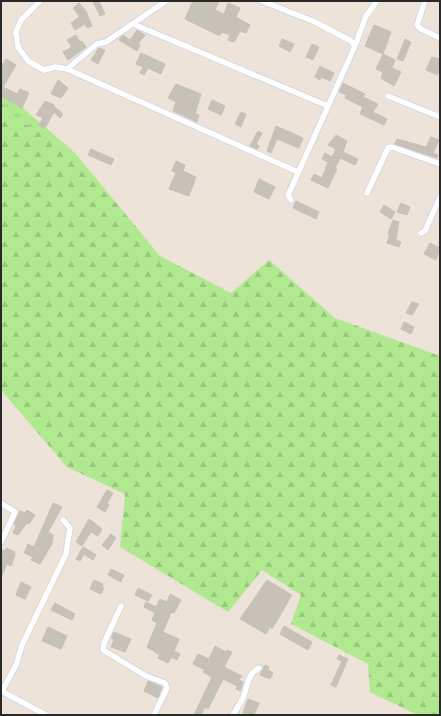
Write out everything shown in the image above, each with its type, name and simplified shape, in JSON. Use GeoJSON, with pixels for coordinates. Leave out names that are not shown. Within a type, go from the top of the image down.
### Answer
{"type":"FeatureCollection","features":[{"type":"Feature","properties":{"kind":"street"},"geometry":{"type":"LineString","coordinates":[[40,1],[21,20],[16,32],[18,47],[28,61],[44,70],[55,67],[67,69],[298,172]]}},
{"type":"Feature","properties":{"kind":"street"},"geometry":{"type":"LineString","coordinates":[[67,69],[97,44],[106,42],[166,1]]}},
{"type":"Feature","properties":{"kind":"street"},"geometry":{"type":"LineString","coordinates":[[262,1],[315,22],[351,41],[355,46]]}},
{"type":"Feature","properties":{"kind":"street"},"geometry":{"type":"LineString","coordinates":[[291,200],[288,195],[355,46],[366,16],[378,1]]}},
{"type":"Feature","properties":{"kind":"street"},"geometry":{"type":"LineString","coordinates":[[426,1],[416,25],[440,38]]}},
{"type":"Feature","properties":{"kind":"street"},"geometry":{"type":"LineString","coordinates":[[134,24],[328,106]]}},
{"type":"Feature","properties":{"kind":"street"},"geometry":{"type":"LineString","coordinates":[[388,96],[440,117]]}},
{"type":"Feature","properties":{"kind":"street"},"geometry":{"type":"LineString","coordinates":[[367,193],[388,148],[392,147],[440,164]]}},
{"type":"Feature","properties":{"kind":"street"},"geometry":{"type":"LineString","coordinates":[[421,233],[425,231],[440,197]]}},
{"type":"Feature","properties":{"kind":"street"},"geometry":{"type":"LineString","coordinates":[[1,503],[15,512],[1,542]]}},
{"type":"Feature","properties":{"kind":"street"},"geometry":{"type":"LineString","coordinates":[[46,715],[1,691],[16,665],[22,644],[66,554],[70,528],[63,520]]}},
{"type":"Feature","properties":{"kind":"street"},"geometry":{"type":"LineString","coordinates":[[121,606],[104,643],[103,650],[146,676],[165,683],[167,688],[154,715]]}},
{"type":"Feature","properties":{"kind":"street"},"geometry":{"type":"LineString","coordinates":[[233,715],[242,699],[250,676],[259,668]]}},
{"type":"Feature","properties":{"kind":"green space"},"geometry":{"type":"Polygon","coordinates":[[[1,89],[75,153],[1,110],[1,89]]]}},
{"type":"Feature","properties":{"kind":"green space"},"geometry":{"type":"Polygon","coordinates":[[[1,110],[75,153],[160,256],[231,293],[269,260],[335,318],[440,356],[440,715],[418,715],[370,692],[368,664],[291,624],[301,595],[262,570],[228,612],[120,547],[125,494],[67,467],[1,390],[1,110]]]}},
{"type":"Feature","properties":{"kind":"building"},"geometry":{"type":"Polygon","coordinates":[[[93,1],[99,1],[105,14],[100,16],[93,1]]]}},
{"type":"Feature","properties":{"kind":"building"},"geometry":{"type":"Polygon","coordinates":[[[193,1],[219,1],[215,10],[224,14],[228,3],[240,8],[236,17],[250,25],[246,33],[240,31],[234,42],[228,40],[230,35],[222,32],[218,35],[185,19],[193,1]]]}},
{"type":"Feature","properties":{"kind":"building"},"geometry":{"type":"Polygon","coordinates":[[[79,3],[86,11],[92,26],[87,28],[85,24],[75,30],[71,23],[80,17],[73,8],[79,3]]]}},
{"type":"Feature","properties":{"kind":"building"},"geometry":{"type":"Polygon","coordinates":[[[374,25],[391,32],[383,54],[365,46],[374,25]]]}},
{"type":"Feature","properties":{"kind":"building"},"geometry":{"type":"Polygon","coordinates":[[[137,30],[145,35],[138,44],[140,45],[137,51],[119,40],[123,35],[130,40],[137,30]]]}},
{"type":"Feature","properties":{"kind":"building"},"geometry":{"type":"Polygon","coordinates":[[[76,35],[80,42],[82,41],[86,47],[68,60],[63,52],[72,47],[67,40],[76,35]]]}},
{"type":"Feature","properties":{"kind":"building"},"geometry":{"type":"Polygon","coordinates":[[[282,39],[294,44],[290,52],[279,46],[282,39]]]}},
{"type":"Feature","properties":{"kind":"building"},"geometry":{"type":"Polygon","coordinates":[[[405,39],[411,42],[403,61],[397,59],[405,39]]]}},
{"type":"Feature","properties":{"kind":"building"},"geometry":{"type":"Polygon","coordinates":[[[312,44],[319,47],[313,60],[306,57],[312,44]]]}},
{"type":"Feature","properties":{"kind":"building"},"geometry":{"type":"Polygon","coordinates":[[[99,48],[105,50],[98,64],[91,60],[99,48]]]}},
{"type":"Feature","properties":{"kind":"building"},"geometry":{"type":"Polygon","coordinates":[[[141,53],[165,64],[161,74],[148,68],[144,75],[140,73],[143,67],[136,64],[141,53]]]}},
{"type":"Feature","properties":{"kind":"building"},"geometry":{"type":"Polygon","coordinates":[[[383,54],[395,60],[392,68],[401,72],[394,86],[381,78],[383,72],[376,69],[383,54]]]}},
{"type":"Feature","properties":{"kind":"building"},"geometry":{"type":"Polygon","coordinates":[[[432,57],[440,59],[440,69],[437,75],[426,70],[432,57]]]}},
{"type":"Feature","properties":{"kind":"building"},"geometry":{"type":"Polygon","coordinates":[[[6,59],[16,65],[3,87],[17,94],[20,89],[29,93],[22,108],[1,96],[1,67],[6,59]]]}},
{"type":"Feature","properties":{"kind":"building"},"geometry":{"type":"Polygon","coordinates":[[[320,66],[334,73],[330,81],[321,77],[320,80],[315,77],[320,66]]]}},
{"type":"Feature","properties":{"kind":"building"},"geometry":{"type":"Polygon","coordinates":[[[58,80],[68,88],[61,98],[51,94],[58,80]]]}},
{"type":"Feature","properties":{"kind":"building"},"geometry":{"type":"Polygon","coordinates":[[[343,83],[365,94],[363,97],[378,104],[373,112],[387,119],[384,125],[360,114],[363,107],[345,98],[347,95],[339,92],[343,83]]]}},
{"type":"Feature","properties":{"kind":"building"},"geometry":{"type":"Polygon","coordinates":[[[176,84],[201,94],[195,114],[199,115],[197,122],[173,111],[176,102],[168,98],[176,84]]]}},
{"type":"Feature","properties":{"kind":"building"},"geometry":{"type":"Polygon","coordinates":[[[212,100],[225,106],[221,115],[208,109],[212,100]]]}},
{"type":"Feature","properties":{"kind":"building"},"geometry":{"type":"Polygon","coordinates":[[[45,101],[54,105],[63,114],[60,118],[54,112],[45,128],[39,125],[43,118],[36,115],[45,101]]]}},
{"type":"Feature","properties":{"kind":"building"},"geometry":{"type":"Polygon","coordinates":[[[241,112],[246,114],[241,127],[235,124],[241,112]]]}},
{"type":"Feature","properties":{"kind":"building"},"geometry":{"type":"Polygon","coordinates":[[[276,126],[303,138],[299,148],[277,139],[271,153],[267,151],[276,126]]]}},
{"type":"Feature","properties":{"kind":"building"},"geometry":{"type":"Polygon","coordinates":[[[258,131],[262,133],[256,144],[259,146],[257,149],[250,146],[258,131]]]}},
{"type":"Feature","properties":{"kind":"building"},"geometry":{"type":"Polygon","coordinates":[[[336,135],[347,141],[343,152],[358,159],[355,165],[340,158],[335,168],[337,169],[328,188],[311,180],[314,174],[322,178],[328,162],[322,159],[325,153],[332,157],[336,149],[328,145],[336,135]]]}},
{"type":"Feature","properties":{"kind":"building"},"geometry":{"type":"Polygon","coordinates":[[[431,137],[439,140],[433,153],[438,155],[437,158],[395,144],[397,139],[426,147],[431,137]]]}},
{"type":"Feature","properties":{"kind":"building"},"geometry":{"type":"Polygon","coordinates":[[[91,149],[114,159],[111,165],[88,155],[91,149]]]}},
{"type":"Feature","properties":{"kind":"building"},"geometry":{"type":"Polygon","coordinates":[[[176,161],[185,165],[183,171],[196,177],[189,196],[169,189],[176,173],[172,171],[176,161]]]}},
{"type":"Feature","properties":{"kind":"building"},"geometry":{"type":"Polygon","coordinates":[[[259,179],[275,187],[269,199],[254,192],[259,179]]]}},
{"type":"Feature","properties":{"kind":"building"},"geometry":{"type":"Polygon","coordinates":[[[296,201],[319,212],[316,219],[293,208],[296,201]]]}},
{"type":"Feature","properties":{"kind":"building"},"geometry":{"type":"Polygon","coordinates":[[[401,203],[410,207],[407,215],[397,212],[401,203]]]}},
{"type":"Feature","properties":{"kind":"building"},"geometry":{"type":"Polygon","coordinates":[[[384,205],[395,212],[391,219],[380,212],[384,205]]]}},
{"type":"Feature","properties":{"kind":"building"},"geometry":{"type":"Polygon","coordinates":[[[393,220],[399,222],[396,240],[401,242],[399,247],[387,243],[390,235],[388,234],[393,220]]]}},
{"type":"Feature","properties":{"kind":"building"},"geometry":{"type":"Polygon","coordinates":[[[430,243],[440,248],[436,260],[424,254],[430,243]]]}},
{"type":"Feature","properties":{"kind":"building"},"geometry":{"type":"Polygon","coordinates":[[[412,302],[419,304],[412,315],[406,313],[412,302]]]}},
{"type":"Feature","properties":{"kind":"building"},"geometry":{"type":"Polygon","coordinates":[[[404,322],[414,327],[411,334],[401,329],[404,322]]]}},
{"type":"Feature","properties":{"kind":"building"},"geometry":{"type":"Polygon","coordinates":[[[107,490],[113,493],[107,503],[109,505],[105,512],[97,507],[107,490]]]}},
{"type":"Feature","properties":{"kind":"building"},"geometry":{"type":"Polygon","coordinates":[[[53,503],[62,507],[48,532],[53,535],[52,544],[40,564],[31,560],[33,557],[24,553],[28,544],[34,547],[53,503]]]}},
{"type":"Feature","properties":{"kind":"building"},"geometry":{"type":"Polygon","coordinates":[[[27,510],[35,515],[29,524],[27,523],[18,535],[13,533],[16,526],[14,524],[20,511],[25,513],[27,510]]]}},
{"type":"Feature","properties":{"kind":"building"},"geometry":{"type":"Polygon","coordinates":[[[89,519],[102,529],[98,536],[91,532],[82,546],[76,542],[89,519]]]}},
{"type":"Feature","properties":{"kind":"building"},"geometry":{"type":"Polygon","coordinates":[[[111,534],[116,538],[108,550],[102,545],[111,534]]]}},
{"type":"Feature","properties":{"kind":"building"},"geometry":{"type":"Polygon","coordinates":[[[83,547],[96,555],[93,560],[84,554],[80,561],[76,559],[83,547]]]}},
{"type":"Feature","properties":{"kind":"building"},"geometry":{"type":"Polygon","coordinates":[[[6,548],[15,552],[15,555],[11,566],[7,564],[1,578],[1,549],[5,551],[6,548]]]}},
{"type":"Feature","properties":{"kind":"building"},"geometry":{"type":"Polygon","coordinates":[[[111,569],[124,575],[121,582],[108,575],[111,569]]]}},
{"type":"Feature","properties":{"kind":"building"},"geometry":{"type":"Polygon","coordinates":[[[94,580],[103,584],[102,586],[104,588],[101,594],[90,589],[94,580]]]}},
{"type":"Feature","properties":{"kind":"building"},"geometry":{"type":"Polygon","coordinates":[[[267,580],[292,595],[272,629],[270,627],[266,634],[240,619],[267,580]]]}},
{"type":"Feature","properties":{"kind":"building"},"geometry":{"type":"Polygon","coordinates":[[[21,582],[31,587],[25,599],[16,595],[21,582]]]}},
{"type":"Feature","properties":{"kind":"building"},"geometry":{"type":"Polygon","coordinates":[[[138,588],[152,595],[148,601],[135,595],[138,588]]]}},
{"type":"Feature","properties":{"kind":"building"},"geometry":{"type":"Polygon","coordinates":[[[170,594],[181,600],[174,613],[171,612],[163,632],[179,639],[174,651],[180,654],[177,660],[171,657],[168,663],[158,658],[160,655],[147,647],[157,623],[152,620],[155,613],[144,607],[146,602],[156,607],[160,599],[167,602],[170,594]]]}},
{"type":"Feature","properties":{"kind":"building"},"geometry":{"type":"Polygon","coordinates":[[[55,603],[75,614],[72,620],[51,610],[55,603]]]}},
{"type":"Feature","properties":{"kind":"building"},"geometry":{"type":"Polygon","coordinates":[[[284,626],[312,642],[308,650],[280,634],[284,626]]]}},
{"type":"Feature","properties":{"kind":"building"},"geometry":{"type":"Polygon","coordinates":[[[48,627],[67,636],[61,649],[42,641],[48,627]]]}},
{"type":"Feature","properties":{"kind":"building"},"geometry":{"type":"Polygon","coordinates":[[[114,632],[131,639],[125,652],[111,647],[114,640],[111,638],[114,632]]]}},
{"type":"Feature","properties":{"kind":"building"},"geometry":{"type":"Polygon","coordinates":[[[215,646],[226,652],[227,650],[232,652],[224,667],[242,676],[239,680],[243,682],[242,686],[240,691],[236,689],[237,686],[223,679],[208,709],[205,707],[201,715],[194,715],[212,677],[203,672],[205,670],[193,664],[198,654],[209,659],[215,646]]]}},
{"type":"Feature","properties":{"kind":"building"},"geometry":{"type":"Polygon","coordinates":[[[339,655],[348,659],[336,687],[331,685],[342,661],[337,659],[339,655]]]}},
{"type":"Feature","properties":{"kind":"building"},"geometry":{"type":"Polygon","coordinates":[[[265,665],[269,667],[268,670],[273,673],[270,679],[260,675],[265,665]]]}},
{"type":"Feature","properties":{"kind":"building"},"geometry":{"type":"Polygon","coordinates":[[[148,681],[162,687],[158,698],[144,691],[148,681]]]}},
{"type":"Feature","properties":{"kind":"building"},"geometry":{"type":"Polygon","coordinates":[[[248,699],[259,703],[254,715],[243,713],[248,699]]]}}]}
